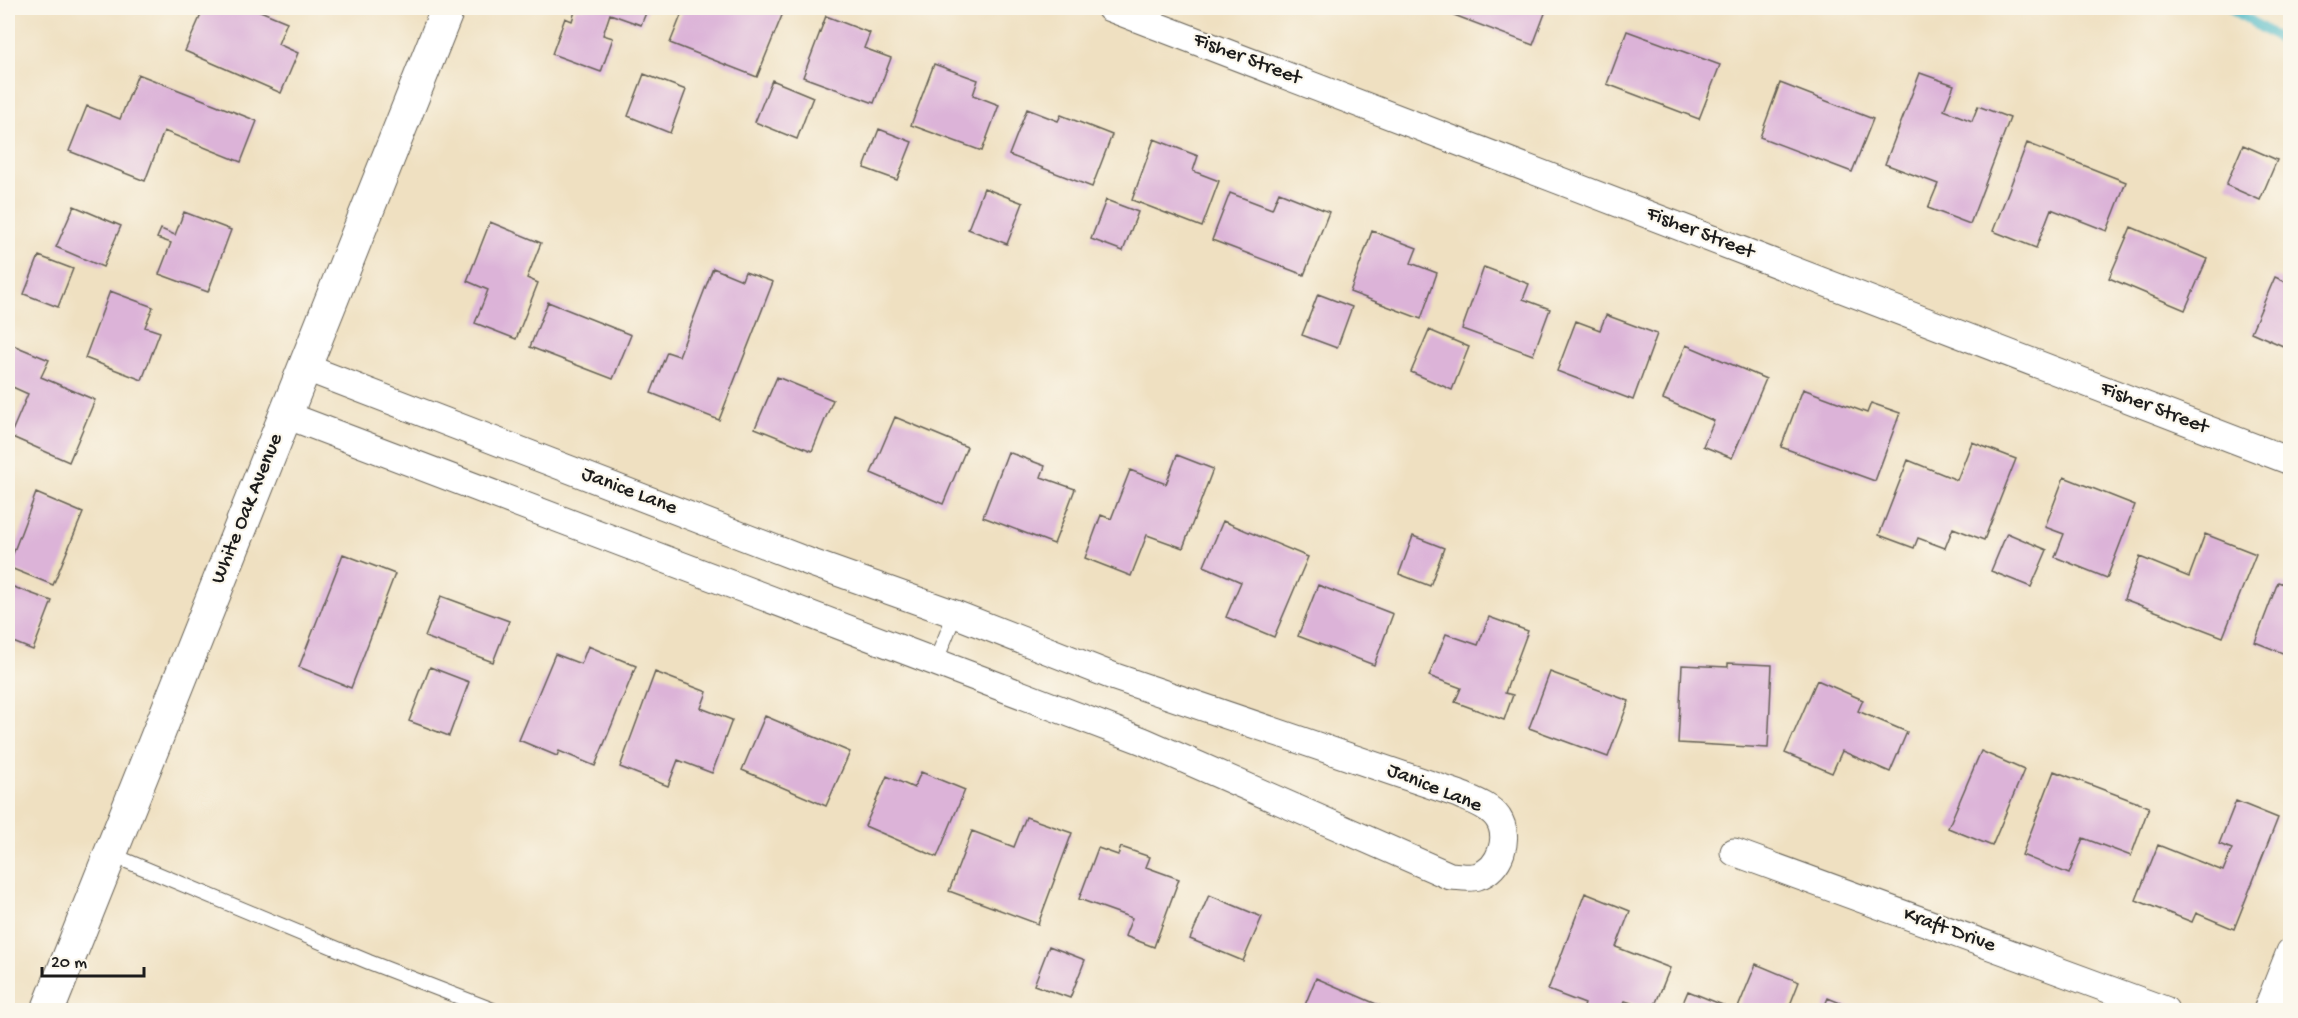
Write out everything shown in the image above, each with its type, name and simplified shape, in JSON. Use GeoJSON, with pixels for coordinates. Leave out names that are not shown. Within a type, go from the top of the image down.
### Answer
{"type":"FeatureCollection","features":[{"type":"Feature","properties":{"kind":"street","name":"White Oak Avenue"},"geometry":{"type":"LineString","coordinates":[[48,1011],[448,8]]}},
{"type":"Feature","properties":{"kind":"street","name":"Fisher Street"},"geometry":{"type":"LineString","coordinates":[[1110,8],[2290,461]]}},
{"type":"Feature","properties":{"kind":"street","name":"Janice Lane"},"geometry":{"type":"LineString","coordinates":[[286,414],[1143,741],[1450,876],[1477,877],[1492,868],[1502,851],[1504,834],[1498,818],[1485,806],[1458,794],[1115,677],[304,367]]}},
{"type":"Feature","properties":{"kind":"street","name":"Kraft Drive"},"geometry":{"type":"LineString","coordinates":[[1734,852],[2165,1011]]}},
{"type":"Feature","properties":{"kind":"street"},"geometry":{"type":"LineString","coordinates":[[2267,1011],[2290,952]]}},
{"type":"Feature","properties":{"kind":"lane"},"geometry":{"type":"LineString","coordinates":[[935,663],[955,614]]}},
{"type":"Feature","properties":{"kind":"lane"},"geometry":{"type":"LineString","coordinates":[[110,854],[493,1011]]}},
{"type":"Feature","properties":{"kind":"building"},"geometry":{"type":"Polygon","coordinates":[[[204,8],[253,8],[287,22],[278,44],[298,53],[281,93],[185,51],[204,8]]]}},
{"type":"Feature","properties":{"kind":"building"},"geometry":{"type":"Polygon","coordinates":[[[576,8],[648,8],[641,25],[610,14],[603,35],[613,38],[601,72],[552,54],[565,18],[572,21],[576,8]]]}},
{"type":"Feature","properties":{"kind":"building"},"geometry":{"type":"Polygon","coordinates":[[[684,8],[741,10],[742,8],[785,8],[757,77],[670,43],[684,8]]]}},
{"type":"Feature","properties":{"kind":"building"},"geometry":{"type":"Polygon","coordinates":[[[1442,8],[1547,8],[1533,45],[1441,10],[1442,8]]]}},
{"type":"Feature","properties":{"kind":"building"},"geometry":{"type":"Polygon","coordinates":[[[826,16],[870,33],[864,48],[891,58],[874,103],[803,77],[826,16]]]}},
{"type":"Feature","properties":{"kind":"building"},"geometry":{"type":"Polygon","coordinates":[[[1627,31],[1720,65],[1699,119],[1607,84],[1627,31]]]}},
{"type":"Feature","properties":{"kind":"building"},"geometry":{"type":"Polygon","coordinates":[[[934,64],[978,80],[973,95],[999,105],[982,151],[911,125],[934,64]]]}},
{"type":"Feature","properties":{"kind":"building"},"geometry":{"type":"Polygon","coordinates":[[[1920,73],[1954,85],[1944,110],[1972,121],[1978,106],[2010,118],[1970,224],[1928,208],[1938,184],[1885,164],[1920,73]]]}},
{"type":"Feature","properties":{"kind":"building"},"geometry":{"type":"Polygon","coordinates":[[[138,74],[257,121],[241,162],[164,131],[145,181],[69,151],[87,106],[120,119],[138,74]]]}},
{"type":"Feature","properties":{"kind":"building"},"geometry":{"type":"Polygon","coordinates":[[[644,74],[686,90],[670,133],[628,116],[644,74]]]}},
{"type":"Feature","properties":{"kind":"building"},"geometry":{"type":"Polygon","coordinates":[[[772,80],[813,97],[797,139],[755,122],[772,80]]]}},
{"type":"Feature","properties":{"kind":"building"},"geometry":{"type":"Polygon","coordinates":[[[1780,83],[1873,119],[1852,172],[1760,137],[1780,83]]]}},
{"type":"Feature","properties":{"kind":"building"},"geometry":{"type":"Polygon","coordinates":[[[1027,109],[1058,121],[1061,115],[1112,135],[1092,187],[1009,155],[1027,109]]]}},
{"type":"Feature","properties":{"kind":"building"},"geometry":{"type":"Polygon","coordinates":[[[879,129],[912,142],[897,180],[864,168],[879,129]]]}},
{"type":"Feature","properties":{"kind":"building"},"geometry":{"type":"Polygon","coordinates":[[[1154,139],[1198,156],[1193,171],[1219,181],[1202,227],[1132,200],[1154,139]]]}},
{"type":"Feature","properties":{"kind":"building"},"geometry":{"type":"Polygon","coordinates":[[[2027,143],[2126,182],[2107,231],[2051,209],[2036,248],[1993,231],[2027,143]]]}},
{"type":"Feature","properties":{"kind":"building"},"geometry":{"type":"Polygon","coordinates":[[[2243,145],[2277,160],[2260,200],[2226,185],[2243,145]]]}},
{"type":"Feature","properties":{"kind":"building"},"geometry":{"type":"Polygon","coordinates":[[[984,188],[1023,203],[1007,244],[968,229],[984,188]]]}},
{"type":"Feature","properties":{"kind":"building"},"geometry":{"type":"Polygon","coordinates":[[[1279,192],[1329,212],[1304,275],[1212,240],[1230,193],[1272,209],[1279,192]]]}},
{"type":"Feature","properties":{"kind":"building"},"geometry":{"type":"Polygon","coordinates":[[[1106,200],[1138,212],[1123,251],[1091,239],[1106,200]]]}},
{"type":"Feature","properties":{"kind":"building"},"geometry":{"type":"Polygon","coordinates":[[[74,206],[121,226],[103,267],[56,247],[74,206]]]}},
{"type":"Feature","properties":{"kind":"building"},"geometry":{"type":"Polygon","coordinates":[[[184,212],[231,230],[208,292],[159,274],[171,243],[157,238],[161,229],[175,235],[184,212]]]}},
{"type":"Feature","properties":{"kind":"building"},"geometry":{"type":"Polygon","coordinates":[[[490,222],[541,243],[527,278],[538,283],[516,339],[475,323],[488,290],[467,281],[490,222]]]}},
{"type":"Feature","properties":{"kind":"building"},"geometry":{"type":"Polygon","coordinates":[[[2131,227],[2207,259],[2185,310],[2109,278],[2131,227]]]}},
{"type":"Feature","properties":{"kind":"building"},"geometry":{"type":"Polygon","coordinates":[[[1372,231],[1417,248],[1411,263],[1437,273],[1421,319],[1350,292],[1372,231]]]}},
{"type":"Feature","properties":{"kind":"building"},"geometry":{"type":"Polygon","coordinates":[[[39,256],[73,269],[58,307],[24,294],[39,256]]]}},
{"type":"Feature","properties":{"kind":"building"},"geometry":{"type":"Polygon","coordinates":[[[1484,267],[1529,284],[1523,299],[1550,309],[1533,355],[1462,329],[1484,267]]]}},
{"type":"Feature","properties":{"kind":"building"},"geometry":{"type":"Polygon","coordinates":[[[713,268],[742,280],[745,272],[773,282],[719,420],[651,393],[667,352],[679,356],[713,268]]]}},
{"type":"Feature","properties":{"kind":"building"},"geometry":{"type":"Polygon","coordinates":[[[2275,277],[2290,284],[2290,349],[2251,332],[2275,277]]]}},
{"type":"Feature","properties":{"kind":"building"},"geometry":{"type":"Polygon","coordinates":[[[110,291],[153,307],[145,327],[160,332],[142,380],[85,358],[110,291]]]}},
{"type":"Feature","properties":{"kind":"building"},"geometry":{"type":"Polygon","coordinates":[[[1318,294],[1352,307],[1337,348],[1302,335],[1318,294]]]}},
{"type":"Feature","properties":{"kind":"building"},"geometry":{"type":"Polygon","coordinates":[[[548,302],[631,335],[613,379],[530,347],[548,302]]]}},
{"type":"Feature","properties":{"kind":"building"},"geometry":{"type":"Polygon","coordinates":[[[1606,315],[1657,334],[1633,400],[1557,371],[1576,321],[1600,330],[1606,315]]]}},
{"type":"Feature","properties":{"kind":"building"},"geometry":{"type":"Polygon","coordinates":[[[1429,330],[1469,347],[1452,390],[1411,372],[1429,330]]]}},
{"type":"Feature","properties":{"kind":"building"},"geometry":{"type":"Polygon","coordinates":[[[8,343],[49,360],[41,377],[95,400],[69,462],[10,436],[28,394],[8,385],[8,343]]]}},
{"type":"Feature","properties":{"kind":"building"},"geometry":{"type":"Polygon","coordinates":[[[1686,345],[1766,379],[1732,458],[1703,446],[1714,421],[1663,399],[1686,345]]]}},
{"type":"Feature","properties":{"kind":"building"},"geometry":{"type":"Polygon","coordinates":[[[777,377],[833,400],[812,451],[755,428],[777,377]]]}},
{"type":"Feature","properties":{"kind":"building"},"geometry":{"type":"Polygon","coordinates":[[[1803,389],[1867,413],[1871,403],[1900,413],[1875,481],[1781,447],[1803,389]]]}},
{"type":"Feature","properties":{"kind":"building"},"geometry":{"type":"Polygon","coordinates":[[[895,417],[967,447],[943,504],[871,473],[895,417]]]}},
{"type":"Feature","properties":{"kind":"building"},"geometry":{"type":"Polygon","coordinates":[[[1972,442],[2016,459],[1984,540],[1953,528],[1945,548],[1918,538],[1914,548],[1879,535],[1908,460],[1957,480],[1972,442]]]}},
{"type":"Feature","properties":{"kind":"building"},"geometry":{"type":"Polygon","coordinates":[[[1008,452],[1045,466],[1041,477],[1075,489],[1054,544],[983,517],[1008,452]]]}},
{"type":"Feature","properties":{"kind":"building"},"geometry":{"type":"Polygon","coordinates":[[[1177,455],[1213,469],[1183,548],[1147,535],[1131,576],[1085,558],[1101,515],[1111,519],[1130,470],[1166,484],[1177,455]]]}},
{"type":"Feature","properties":{"kind":"building"},"geometry":{"type":"Polygon","coordinates":[[[2064,477],[2135,505],[2107,578],[2055,557],[2064,534],[2045,527],[2064,477]]]}},
{"type":"Feature","properties":{"kind":"building"},"geometry":{"type":"Polygon","coordinates":[[[36,493],[83,513],[53,585],[8,567],[36,493]]]}},
{"type":"Feature","properties":{"kind":"building"},"geometry":{"type":"Polygon","coordinates":[[[1223,521],[1308,557],[1274,637],[1226,617],[1241,582],[1204,566],[1223,521]]]}},
{"type":"Feature","properties":{"kind":"building"},"geometry":{"type":"Polygon","coordinates":[[[2007,533],[2047,550],[2031,587],[1991,571],[2007,533]]]}},
{"type":"Feature","properties":{"kind":"building"},"geometry":{"type":"Polygon","coordinates":[[[2205,534],[2256,554],[2223,637],[2124,599],[2140,557],[2189,577],[2205,534]]]}},
{"type":"Feature","properties":{"kind":"building"},"geometry":{"type":"Polygon","coordinates":[[[1413,536],[1444,548],[1430,586],[1399,574],[1413,536]]]}},
{"type":"Feature","properties":{"kind":"building"},"geometry":{"type":"Polygon","coordinates":[[[343,554],[395,574],[351,688],[299,667],[343,554]]]}},
{"type":"Feature","properties":{"kind":"building"},"geometry":{"type":"Polygon","coordinates":[[[2278,582],[2290,586],[2290,656],[2255,642],[2278,582]]]}},
{"type":"Feature","properties":{"kind":"building"},"geometry":{"type":"Polygon","coordinates":[[[8,585],[52,601],[33,650],[8,640],[8,585]]]}},
{"type":"Feature","properties":{"kind":"building"},"geometry":{"type":"Polygon","coordinates":[[[1318,585],[1393,614],[1374,665],[1298,636],[1318,585]]]}},
{"type":"Feature","properties":{"kind":"building"},"geometry":{"type":"Polygon","coordinates":[[[441,596],[509,621],[493,662],[425,637],[441,596]]]}},
{"type":"Feature","properties":{"kind":"building"},"geometry":{"type":"Polygon","coordinates":[[[1489,617],[1528,631],[1505,693],[1513,695],[1504,720],[1455,702],[1461,688],[1429,676],[1446,634],[1478,645],[1489,617]]]}},
{"type":"Feature","properties":{"kind":"building"},"geometry":{"type":"Polygon","coordinates":[[[588,646],[636,666],[595,766],[559,751],[557,756],[519,740],[555,654],[581,664],[588,646]]]}},
{"type":"Feature","properties":{"kind":"building"},"geometry":{"type":"Polygon","coordinates":[[[1728,663],[1772,665],[1768,748],[1678,743],[1682,665],[1728,667],[1728,663]]]}},
{"type":"Feature","properties":{"kind":"building"},"geometry":{"type":"Polygon","coordinates":[[[430,667],[469,682],[449,736],[409,721],[430,667]]]}},
{"type":"Feature","properties":{"kind":"building"},"geometry":{"type":"Polygon","coordinates":[[[655,672],[707,692],[701,708],[732,720],[712,773],[678,760],[668,786],[620,767],[655,672]]]}},
{"type":"Feature","properties":{"kind":"building"},"geometry":{"type":"Polygon","coordinates":[[[1550,672],[1629,701],[1608,757],[1529,728],[1550,672]]]}},
{"type":"Feature","properties":{"kind":"building"},"geometry":{"type":"Polygon","coordinates":[[[1817,680],[1863,700],[1858,711],[1907,732],[1890,772],[1842,751],[1832,773],[1785,753],[1817,680]]]}},
{"type":"Feature","properties":{"kind":"building"},"geometry":{"type":"Polygon","coordinates":[[[765,716],[850,752],[826,806],[742,770],[765,716]]]}},
{"type":"Feature","properties":{"kind":"building"},"geometry":{"type":"Polygon","coordinates":[[[1981,751],[2024,770],[1992,846],[1948,828],[1981,751]]]}},
{"type":"Feature","properties":{"kind":"building"},"geometry":{"type":"Polygon","coordinates":[[[2054,771],[2149,807],[2131,856],[2083,838],[2069,874],[2022,855],[2054,771]]]}},
{"type":"Feature","properties":{"kind":"building"},"geometry":{"type":"Polygon","coordinates":[[[921,772],[965,790],[937,857],[865,826],[887,776],[914,788],[921,772]]]}},
{"type":"Feature","properties":{"kind":"building"},"geometry":{"type":"Polygon","coordinates":[[[2236,801],[2278,818],[2234,929],[2196,913],[2192,922],[2136,900],[2158,845],[2223,871],[2232,849],[2219,844],[2236,801]]]}},
{"type":"Feature","properties":{"kind":"building"},"geometry":{"type":"Polygon","coordinates":[[[1026,817],[1072,833],[1038,924],[949,891],[972,831],[1014,847],[1026,817]]]}},
{"type":"Feature","properties":{"kind":"building"},"geometry":{"type":"Polygon","coordinates":[[[1121,847],[1150,857],[1146,867],[1179,879],[1154,947],[1125,936],[1132,918],[1079,899],[1098,848],[1118,855],[1121,847]]]}},
{"type":"Feature","properties":{"kind":"building"},"geometry":{"type":"Polygon","coordinates":[[[1585,893],[1630,911],[1616,947],[1670,968],[1653,1010],[1625,1001],[1621,1010],[1583,1010],[1585,1004],[1548,990],[1585,893]]]}},
{"type":"Feature","properties":{"kind":"building"},"geometry":{"type":"Polygon","coordinates":[[[1209,895],[1262,917],[1243,961],[1190,939],[1209,895]]]}},
{"type":"Feature","properties":{"kind":"building"},"geometry":{"type":"Polygon","coordinates":[[[1049,946],[1085,960],[1070,998],[1034,985],[1049,946]]]}},
{"type":"Feature","properties":{"kind":"building"},"geometry":{"type":"Polygon","coordinates":[[[1756,964],[1799,982],[1788,1010],[1737,1010],[1756,964]]]}},
{"type":"Feature","properties":{"kind":"building"},"geometry":{"type":"Polygon","coordinates":[[[1316,978],[1388,1009],[1388,1010],[1303,1010],[1316,978]]]}},
{"type":"Feature","properties":{"kind":"building"},"geometry":{"type":"Polygon","coordinates":[[[1688,991],[1735,1010],[1680,1010],[1688,991]]]}},
{"type":"Feature","properties":{"kind":"building"},"geometry":{"type":"Polygon","coordinates":[[[1828,998],[1857,1010],[1823,1010],[1828,998]]]}},
{"type":"Feature","properties":{"kind":"waterway"},"geometry":{"type":"LineString","coordinates":[[2231,8],[2290,46]]}}]}
